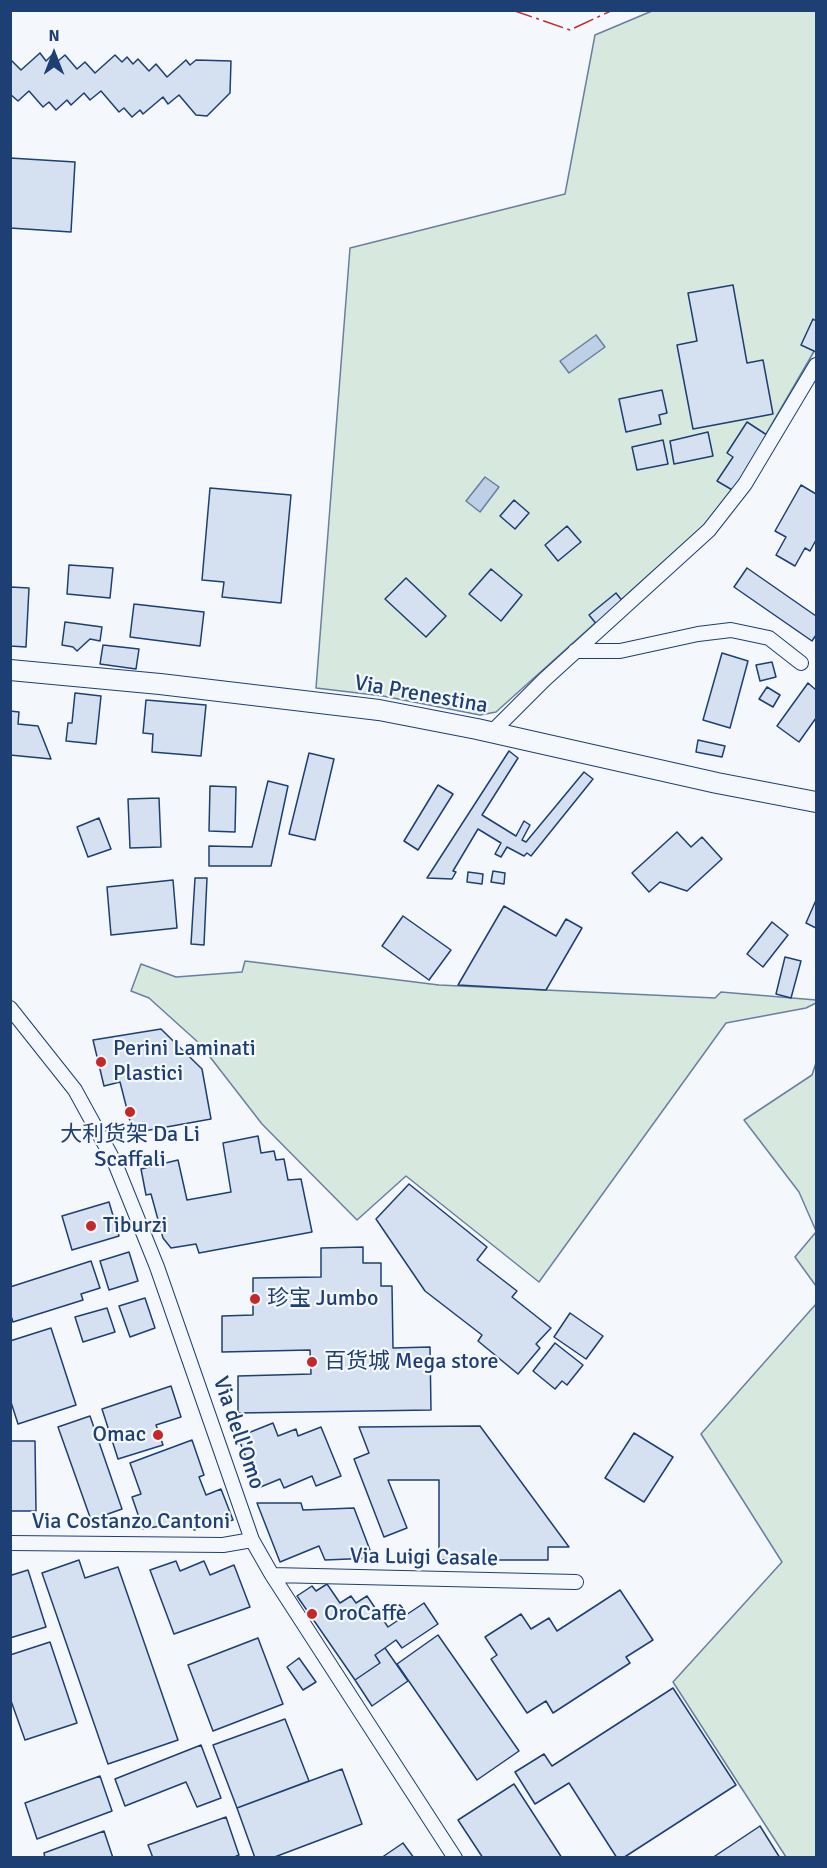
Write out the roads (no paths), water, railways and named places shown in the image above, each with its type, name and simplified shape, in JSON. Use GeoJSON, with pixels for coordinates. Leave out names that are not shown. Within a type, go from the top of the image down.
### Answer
{"type":"FeatureCollection","features":[{"type":"Feature","properties":{"kind":"main road","name":"Via Prenestina"},"geometry":{"type":"LineString","coordinates":[[10,670],[310,700],[402,714],[729,786],[816,802]]}},
{"type":"Feature","properties":{"kind":"street"},"geometry":{"type":"LineString","coordinates":[[492,732],[720,518],[745,484],[816,365]]}},
{"type":"Feature","properties":{"kind":"street"},"geometry":{"type":"LineString","coordinates":[[576,651],[620,651],[707,632],[731,630],[769,638],[801,663]]}},
{"type":"Feature","properties":{"kind":"street","name":"Via dell'Omo"},"geometry":{"type":"LineString","coordinates":[[10,1008],[75,1090],[115,1163],[157,1267],[252,1540],[272,1575],[455,1857]]}},
{"type":"Feature","properties":{"kind":"street","name":"Via Costanzo Cantoni"},"geometry":{"type":"LineString","coordinates":[[10,1543],[223,1545],[252,1540]]}},
{"type":"Feature","properties":{"kind":"street","name":"Via Luigi Casale"},"geometry":{"type":"LineString","coordinates":[[272,1575],[576,1582]]}},
{"type":"Feature","properties":{"kind":"water"},"geometry":{"type":"Polygon","coordinates":[[[596,335],[605,347],[569,373],[560,361],[596,335]]]}},
{"type":"Feature","properties":{"kind":"water"},"geometry":{"type":"Polygon","coordinates":[[[485,477],[499,487],[480,512],[466,501],[485,477]]]}},
{"type":"Feature","properties":{"kind":"place","name":"Perini Laminati Plastici"},"geometry":{"type":"Point","coordinates":[101,1062]}},
{"type":"Feature","properties":{"kind":"place","name":"大利货架 Da Li Scaffali"},"geometry":{"type":"Point","coordinates":[130,1112]}},
{"type":"Feature","properties":{"kind":"place","name":"Tiburzi"},"geometry":{"type":"Point","coordinates":[91,1226]}},
{"type":"Feature","properties":{"kind":"place","name":"珍宝 Jumbo"},"geometry":{"type":"Point","coordinates":[255,1299]}},
{"type":"Feature","properties":{"kind":"place","name":"百货城 Mega store"},"geometry":{"type":"Point","coordinates":[312,1362]}},
{"type":"Feature","properties":{"kind":"place","name":"Omac"},"geometry":{"type":"Point","coordinates":[158,1435]}},
{"type":"Feature","properties":{"kind":"place","name":"OroCaffè"},"geometry":{"type":"Point","coordinates":[312,1614]}}]}
